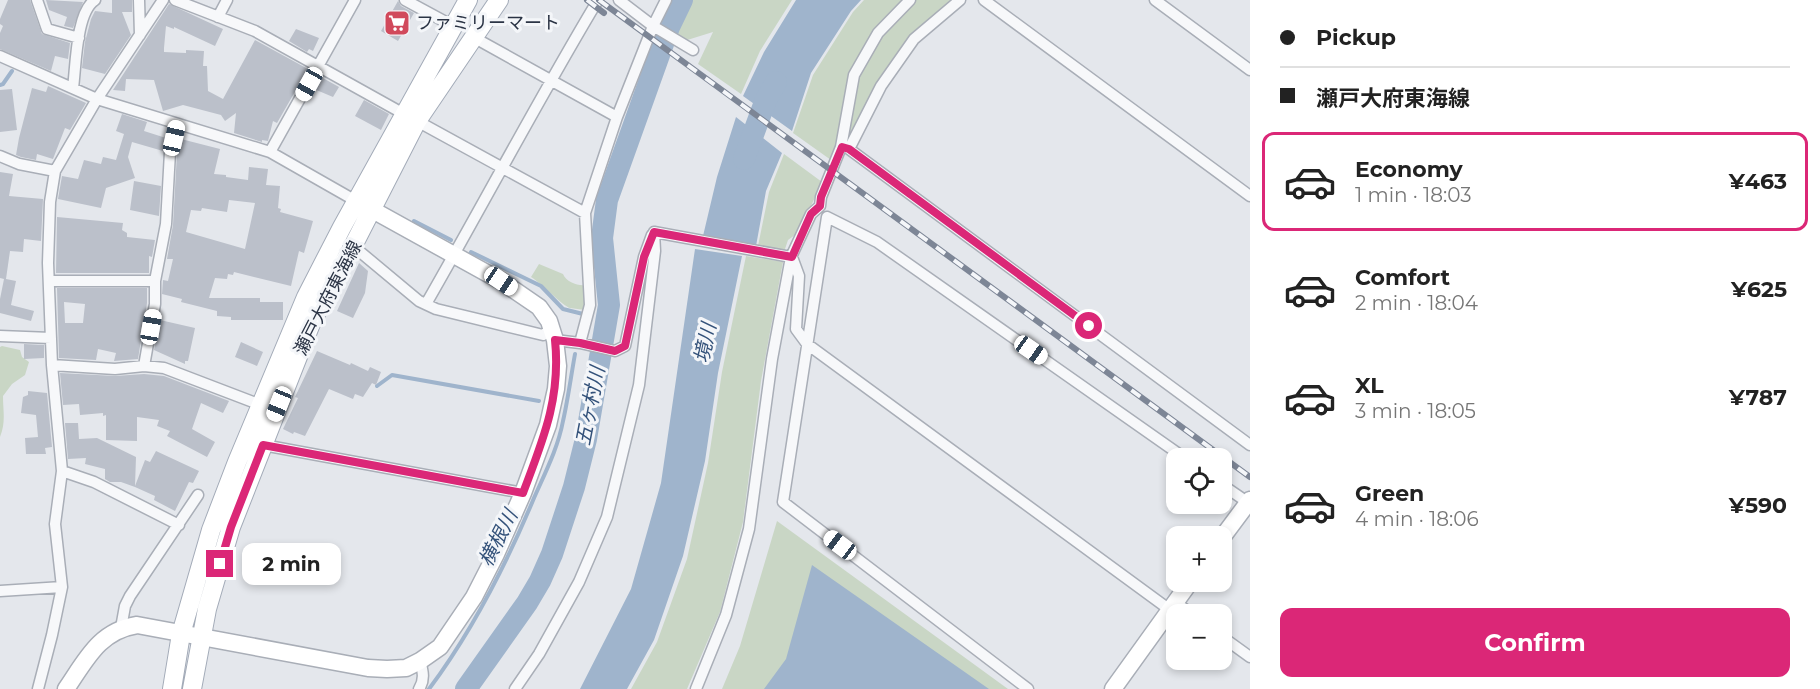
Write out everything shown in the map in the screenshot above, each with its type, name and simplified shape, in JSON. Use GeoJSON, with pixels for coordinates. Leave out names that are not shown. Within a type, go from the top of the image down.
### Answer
{"type":"FeatureCollection","features":[{"type":"Feature","properties":{"kind":"main road","name":"瀬戸大府東海線"},"geometry":{"type":"LineString","coordinates":[[172,689],[181,634],[211,530],[306,297],[364,205],[411,118],[453,26],[468,0]]}},
{"type":"Feature","properties":{"kind":"main road","name":"瀬戸大府東海線"},"geometry":{"type":"LineString","coordinates":[[411,118],[499,0]]}},
{"type":"Feature","properties":{"kind":"main road","name":"瀬戸大府東海線"},"geometry":{"type":"LineString","coordinates":[[192,689],[207,609],[231,527],[312,321],[354,246],[364,205]]}},
{"type":"Feature","properties":{"kind":"street"},"geometry":{"type":"LineString","coordinates":[[37,0],[46,29],[79,38]]}},
{"type":"Feature","properties":{"kind":"street"},"geometry":{"type":"LineString","coordinates":[[139,0],[140,35]]}},
{"type":"Feature","properties":{"kind":"street"},"geometry":{"type":"LineString","coordinates":[[38,689],[62,587],[55,524],[62,471],[52,365],[49,281],[50,202],[55,171],[97,99],[163,0]]}},
{"type":"Feature","properties":{"kind":"street"},"geometry":{"type":"LineString","coordinates":[[175,0],[255,31],[585,213]]}},
{"type":"Feature","properties":{"kind":"street"},"geometry":{"type":"LineString","coordinates":[[218,17],[227,0]]}},
{"type":"Feature","properties":{"kind":"street"},"geometry":{"type":"LineString","coordinates":[[270,152],[355,0]]}},
{"type":"Feature","properties":{"kind":"street"},"geometry":{"type":"LineString","coordinates":[[405,0],[453,26]]}},
{"type":"Feature","properties":{"kind":"street"},"geometry":{"type":"LineString","coordinates":[[426,304],[504,168],[550,80],[598,0]]}},
{"type":"Feature","properties":{"kind":"street"},"geometry":{"type":"LineString","coordinates":[[619,0],[654,27],[693,50]]}},
{"type":"Feature","properties":{"kind":"street"},"geometry":{"type":"LineString","coordinates":[[582,344],[590,305],[585,213],[617,117],[666,0]]}},
{"type":"Feature","properties":{"kind":"street"},"geometry":{"type":"LineString","coordinates":[[845,148],[854,75],[878,33],[910,0]]}},
{"type":"Feature","properties":{"kind":"street"},"geometry":{"type":"LineString","coordinates":[[696,689],[726,615],[749,529],[771,358],[792,257],[811,214],[820,206],[821,197],[845,148],[881,86],[914,39],[960,0]]}},
{"type":"Feature","properties":{"kind":"street"},"geometry":{"type":"LineString","coordinates":[[984,0],[1250,196]]}},
{"type":"Feature","properties":{"kind":"street"},"geometry":{"type":"LineString","coordinates":[[1155,0],[1250,70]]}},
{"type":"Feature","properties":{"kind":"street"},"geometry":{"type":"LineString","coordinates":[[73,88],[83,14],[90,2]]}},
{"type":"Feature","properties":{"kind":"street"},"geometry":{"type":"LineString","coordinates":[[473,37],[617,117]]}},
{"type":"Feature","properties":{"kind":"street"},"geometry":{"type":"LineString","coordinates":[[0,56],[97,99],[270,152],[454,254],[501,281],[539,307],[549,321],[554,335],[558,366],[548,425],[523,493],[496,554],[474,597],[440,647],[420,661],[406,668],[368,668],[147,626],[121,628],[96,646],[66,689]]}},
{"type":"Feature","properties":{"kind":"street"},"geometry":{"type":"LineString","coordinates":[[144,366],[155,304],[155,281],[166,224],[170,152],[177,124]]}},
{"type":"Feature","properties":{"kind":"street"},"geometry":{"type":"LineString","coordinates":[[845,148],[1250,445]]}},
{"type":"Feature","properties":{"kind":"street"},"geometry":{"type":"LineString","coordinates":[[0,156],[19,164],[55,171]]}},
{"type":"Feature","properties":{"kind":"street"},"geometry":{"type":"LineString","coordinates":[[820,206],[828,217],[877,242],[1170,448]]}},
{"type":"Feature","properties":{"kind":"street"},"geometry":{"type":"LineString","coordinates":[[828,217],[783,502],[1028,689]]}},
{"type":"Feature","properties":{"kind":"street"},"geometry":{"type":"LineString","coordinates":[[654,232],[792,257]]}},
{"type":"Feature","properties":{"kind":"street"},"geometry":{"type":"LineString","coordinates":[[354,246],[419,301],[436,309],[615,351],[625,346],[628,339],[644,257],[654,232]]}},
{"type":"Feature","properties":{"kind":"street"},"geometry":{"type":"LineString","coordinates":[[514,689],[539,654],[579,582],[608,517],[639,385],[655,251],[654,232]]}},
{"type":"Feature","properties":{"kind":"street"},"geometry":{"type":"LineString","coordinates":[[792,257],[800,276],[796,329],[807,344],[1170,604]]}},
{"type":"Feature","properties":{"kind":"street"},"geometry":{"type":"LineString","coordinates":[[49,281],[155,281]]}},
{"type":"Feature","properties":{"kind":"street"},"geometry":{"type":"LineString","coordinates":[[0,336],[51,338]]}},
{"type":"Feature","properties":{"kind":"street"},"geometry":{"type":"LineString","coordinates":[[52,365],[115,369],[144,366],[164,368],[261,405]]}},
{"type":"Feature","properties":{"kind":"street"},"geometry":{"type":"LineString","coordinates":[[263,445],[523,493]]}},
{"type":"Feature","properties":{"kind":"street"},"geometry":{"type":"LineString","coordinates":[[62,471],[94,482],[179,525]]}},
{"type":"Feature","properties":{"kind":"street"},"geometry":{"type":"LineString","coordinates":[[1231,526],[1249,502],[1232,491]]}},
{"type":"Feature","properties":{"kind":"street"},"geometry":{"type":"LineString","coordinates":[[121,628],[125,606],[130,596],[198,495]]}},
{"type":"Feature","properties":{"kind":"street"},"geometry":{"type":"LineString","coordinates":[[0,591],[62,587]]}},
{"type":"Feature","properties":{"kind":"street"},"geometry":{"type":"LineString","coordinates":[[1117,688],[1166,616]]}},
{"type":"Feature","properties":{"kind":"street"},"geometry":{"type":"LineString","coordinates":[[1232,644],[1250,657]]}},
{"type":"Feature","properties":{"kind":"street"},"geometry":{"type":"LineString","coordinates":[[419,689],[424,672],[420,661]]}},
{"type":"Feature","properties":{"kind":"green space"},"geometry":{"type":"Polygon","coordinates":[[[691,0],[792,0],[760,51],[741,94],[698,64],[713,32],[684,41],[675,36],[691,0]]]}},
{"type":"Feature","properties":{"kind":"green space"},"geometry":{"type":"Polygon","coordinates":[[[864,0],[951,0],[912,35],[877,83],[848,137],[837,146],[831,160],[793,133],[813,75],[853,12],[864,0]]]}},
{"type":"Feature","properties":{"kind":"green space"},"geometry":{"type":"Polygon","coordinates":[[[784,154],[822,182],[799,232],[788,240],[784,252],[758,246],[769,192],[784,154]]]}},
{"type":"Feature","properties":{"kind":"green space"},"geometry":{"type":"Polygon","coordinates":[[[746,256],[783,262],[761,381],[743,522],[720,612],[687,689],[631,689],[657,642],[687,559],[708,463],[722,372],[746,256]]]}},
{"type":"Feature","properties":{"kind":"green space"},"geometry":{"type":"Polygon","coordinates":[[[539,264],[563,274],[572,283],[585,285],[585,310],[570,308],[531,277],[539,264]]]}},
{"type":"Feature","properties":{"kind":"green space"},"geometry":{"type":"Polygon","coordinates":[[[0,347],[20,350],[22,357],[29,362],[25,375],[12,384],[3,396],[4,421],[0,437],[0,347]]]}},
{"type":"Feature","properties":{"kind":"green space"},"geometry":{"type":"Polygon","coordinates":[[[777,521],[1008,689],[722,689],[740,646],[777,521]]]}},
{"type":"Feature","properties":{"kind":"water"},"geometry":{"type":"Polygon","coordinates":[[[796,0],[861,0],[851,11],[811,73],[792,131],[743,96],[764,52],[796,0]]]}},
{"type":"Feature","properties":{"kind":"water"},"geometry":{"type":"Polygon","coordinates":[[[736,117],[782,153],[766,191],[756,246],[703,236],[717,177],[736,117]]]}},
{"type":"Feature","properties":{"kind":"water"},"geometry":{"type":"Polygon","coordinates":[[[695,249],[742,256],[718,373],[705,461],[683,556],[654,640],[627,689],[580,689],[631,589],[661,483],[695,249]]]}},
{"type":"Feature","properties":{"kind":"water"},"geometry":{"type":"Polygon","coordinates":[[[812,565],[989,689],[764,689],[786,659],[812,565]]]}},
{"type":"Feature","properties":{"kind":"building"},"geometry":{"type":"Polygon","coordinates":[[[8,0],[30,0],[42,34],[70,43],[68,59],[55,56],[51,71],[0,49],[0,33],[3,26],[0,24],[0,19],[8,0]]]}},
{"type":"Feature","properties":{"kind":"building"},"geometry":{"type":"Polygon","coordinates":[[[46,0],[83,2],[73,28],[64,26],[67,17],[49,10],[46,0]]]}},
{"type":"Feature","properties":{"kind":"building"},"geometry":{"type":"Polygon","coordinates":[[[112,0],[132,0],[132,12],[122,12],[131,35],[105,74],[82,68],[91,19],[95,11],[112,13],[112,0]]]}},
{"type":"Feature","properties":{"kind":"building"},"geometry":{"type":"Polygon","coordinates":[[[398,1],[401,6],[414,13],[398,41],[381,31],[398,1]]]}},
{"type":"Feature","properties":{"kind":"building"},"geometry":{"type":"Polygon","coordinates":[[[169,4],[223,29],[215,46],[174,27],[174,29],[166,26],[164,52],[204,51],[203,66],[207,66],[208,91],[223,99],[255,40],[308,69],[277,123],[273,121],[268,141],[262,140],[262,142],[234,133],[236,113],[225,121],[221,115],[183,105],[163,111],[154,80],[126,79],[125,91],[113,90],[169,4]]]}},
{"type":"Feature","properties":{"kind":"building"},"geometry":{"type":"Polygon","coordinates":[[[296,29],[319,38],[313,51],[309,49],[307,52],[289,41],[296,29]]]}},
{"type":"Feature","properties":{"kind":"building"},"geometry":{"type":"Polygon","coordinates":[[[321,77],[339,87],[333,97],[314,89],[321,77]]]}},
{"type":"Feature","properties":{"kind":"building"},"geometry":{"type":"Polygon","coordinates":[[[48,86],[86,103],[70,130],[65,128],[53,159],[37,154],[36,160],[16,155],[32,88],[46,92],[48,86]]]}},
{"type":"Feature","properties":{"kind":"building"},"geometry":{"type":"Polygon","coordinates":[[[12,89],[17,130],[0,132],[0,90],[12,89]]]}},
{"type":"Feature","properties":{"kind":"building"},"geometry":{"type":"Polygon","coordinates":[[[364,100],[389,114],[381,130],[355,116],[364,100]]]}},
{"type":"Feature","properties":{"kind":"building"},"geometry":{"type":"Polygon","coordinates":[[[122,114],[147,122],[144,131],[166,138],[163,151],[132,142],[128,157],[135,178],[106,188],[101,208],[58,199],[62,176],[78,179],[84,160],[101,164],[103,157],[116,160],[124,134],[116,131],[122,114]]]}},
{"type":"Feature","properties":{"kind":"building"},"geometry":{"type":"Polygon","coordinates":[[[181,139],[220,149],[214,174],[226,175],[226,177],[248,180],[249,167],[268,169],[266,185],[280,186],[278,208],[281,209],[280,212],[313,221],[304,253],[299,251],[291,286],[234,272],[233,275],[228,274],[227,279],[215,278],[209,298],[260,298],[260,302],[283,302],[283,320],[231,320],[231,317],[217,316],[217,311],[181,302],[182,299],[162,294],[163,280],[168,281],[173,259],[167,259],[173,225],[177,153],[181,139]],[[229,200],[227,212],[202,208],[201,211],[191,210],[186,232],[245,249],[255,203],[229,200]]]}},
{"type":"Feature","properties":{"kind":"building"},"geometry":{"type":"Polygon","coordinates":[[[0,172],[13,174],[9,196],[43,199],[41,241],[24,239],[23,252],[10,251],[6,279],[16,281],[11,305],[34,311],[31,321],[0,313],[4,279],[0,278],[0,172]]]}},
{"type":"Feature","properties":{"kind":"building"},"geometry":{"type":"Polygon","coordinates":[[[134,181],[161,186],[159,216],[130,210],[134,181]]]}},
{"type":"Feature","properties":{"kind":"building"},"geometry":{"type":"Polygon","coordinates":[[[57,217],[123,223],[122,230],[127,233],[127,237],[155,240],[152,257],[149,256],[149,273],[56,273],[57,217]]]}},
{"type":"Feature","properties":{"kind":"building"},"geometry":{"type":"Polygon","coordinates":[[[359,263],[368,271],[365,293],[353,318],[337,311],[359,263]]]}},
{"type":"Feature","properties":{"kind":"building"},"geometry":{"type":"Polygon","coordinates":[[[57,288],[147,288],[147,303],[138,359],[114,361],[116,353],[98,349],[96,360],[59,358],[57,288]],[[64,302],[65,323],[83,323],[85,304],[64,302]]]}},
{"type":"Feature","properties":{"kind":"building"},"geometry":{"type":"Polygon","coordinates":[[[160,320],[195,328],[188,361],[185,361],[185,364],[154,350],[160,320]]]}},
{"type":"Feature","properties":{"kind":"building"},"geometry":{"type":"Polygon","coordinates":[[[241,342],[263,352],[257,366],[235,357],[241,342]]]}},
{"type":"Feature","properties":{"kind":"building"},"geometry":{"type":"Polygon","coordinates":[[[24,344],[44,345],[44,358],[24,359],[24,344]]]}},
{"type":"Feature","properties":{"kind":"building"},"geometry":{"type":"Polygon","coordinates":[[[317,351],[368,371],[370,367],[381,372],[376,385],[372,383],[363,397],[355,394],[353,399],[329,389],[305,436],[294,432],[293,434],[283,429],[317,351]]]}},
{"type":"Feature","properties":{"kind":"building"},"geometry":{"type":"Polygon","coordinates":[[[60,373],[164,376],[229,401],[223,413],[201,403],[192,429],[215,442],[207,457],[167,436],[170,431],[157,426],[159,420],[137,417],[137,441],[106,440],[106,415],[103,416],[103,413],[80,415],[79,404],[63,405],[60,373]]]}},
{"type":"Feature","properties":{"kind":"building"},"geometry":{"type":"Polygon","coordinates":[[[28,391],[47,393],[52,447],[45,448],[46,454],[26,454],[25,438],[38,437],[36,415],[21,413],[23,397],[28,395],[28,391]]]}},
{"type":"Feature","properties":{"kind":"building"},"geometry":{"type":"Polygon","coordinates":[[[65,423],[78,423],[79,439],[97,438],[136,457],[135,486],[145,460],[150,462],[156,451],[199,471],[193,483],[189,482],[175,511],[154,500],[155,496],[135,487],[121,482],[110,482],[105,479],[105,469],[85,464],[86,458],[68,459],[65,423]]]}},
{"type":"Feature","properties":{"kind":"waterway","name":"五ヶ村川"},"geometry":{"type":"LineString","coordinates":[[466,689],[540,581],[552,554],[574,487],[586,439],[609,305],[602,238],[607,200],[669,27],[682,0]]}},
{"type":"Feature","properties":{"kind":"waterway"},"geometry":{"type":"LineString","coordinates":[[0,85],[12,71]]}},
{"type":"Feature","properties":{"kind":"waterway","name":"境川"},"geometry":{"type":"LineString","coordinates":[[744,159],[765,102],[776,82]]}},
{"type":"Feature","properties":{"kind":"waterway","name":"横根川"},"geometry":{"type":"LineString","coordinates":[[414,221],[451,240]]}},
{"type":"Feature","properties":{"kind":"waterway","name":"横根川"},"geometry":{"type":"LineString","coordinates":[[471,252],[541,286],[563,309],[583,314]]}},
{"type":"Feature","properties":{"kind":"waterway","name":"横根川"},"geometry":{"type":"LineString","coordinates":[[429,689],[460,644],[488,596],[547,470],[561,431],[575,354]]}},
{"type":"Feature","properties":{"kind":"waterway"},"geometry":{"type":"LineString","coordinates":[[377,386],[392,375],[539,401]]}},
{"type":"Feature","properties":{"kind":"railway"},"geometry":{"type":"LineString","coordinates":[[587,0],[604,13]]}},
{"type":"Feature","properties":{"kind":"railway"},"geometry":{"type":"LineString","coordinates":[[599,0],[1250,477]]}},
{"type":"Feature","properties":{"kind":"place","name":"ファミリーマート"},"geometry":{"type":"Point","coordinates":[397,23]}},
{"type":"Feature","properties":{"kind":"route"},"geometry":{"type":"LineString","coordinates":[[220,564],[231,527],[263,445],[523,493],[553,405],[558,366],[555,340],[615,351],[625,346],[644,257],[654,232],[792,257],[811,214],[820,206],[821,197],[842,147],[849,149],[1089,326]]}}]}
